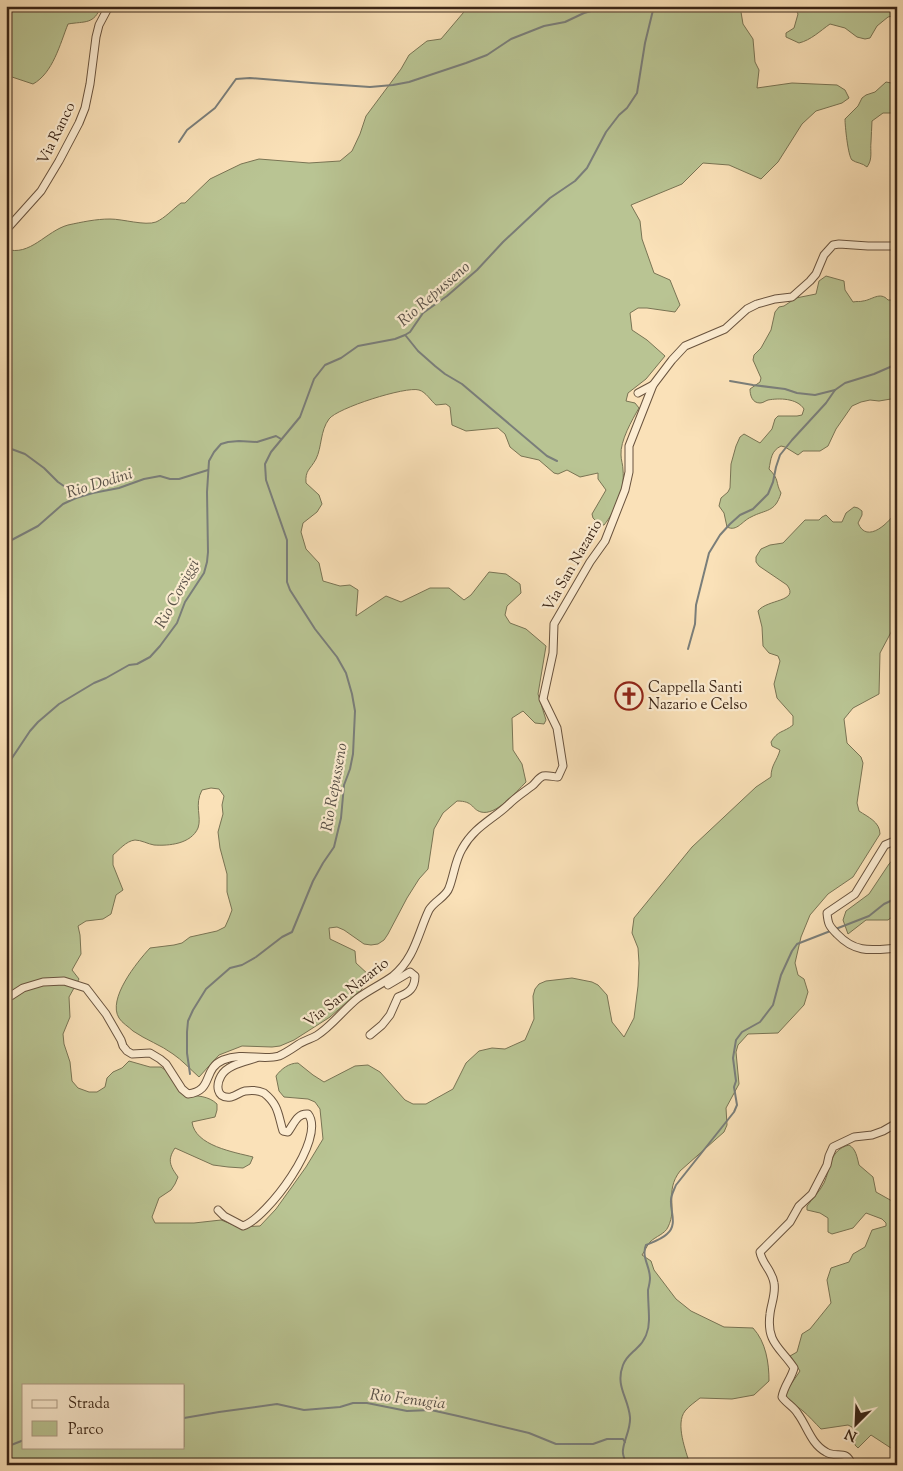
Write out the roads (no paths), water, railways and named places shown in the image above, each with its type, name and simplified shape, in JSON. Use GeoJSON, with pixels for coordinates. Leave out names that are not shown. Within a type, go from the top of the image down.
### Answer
{"type":"FeatureCollection","features":[{"type":"Feature","properties":{"kind":"street","name":"Via Ranco"},"geometry":{"type":"LineString","coordinates":[[6,230],[41,191],[79,123],[85,108],[90,84],[99,25],[111,6]]}},
{"type":"Feature","properties":{"kind":"street","name":"Via San Nazario"},"geometry":{"type":"LineString","coordinates":[[6,999],[23,988],[43,982],[64,981],[86,988],[106,1014],[127,1051],[132,1054],[150,1054],[160,1058],[182,1089],[188,1094],[197,1093],[200,1090],[217,1063],[233,1057],[280,1056],[305,1040],[316,1036],[360,997],[394,975],[407,961],[430,910],[447,892],[463,847],[473,834],[488,820],[534,785],[539,778],[545,776],[558,777],[563,766],[557,728],[543,698],[553,653],[554,624],[590,562],[605,541],[625,490],[629,472],[629,446],[653,385],[685,346],[726,329],[747,309],[757,304],[792,297],[816,274],[824,255],[833,245],[897,246]]}},
{"type":"Feature","properties":{"kind":"street"},"geometry":{"type":"LineString","coordinates":[[638,393],[653,385]]}},
{"type":"Feature","properties":{"kind":"street"},"geometry":{"type":"LineString","coordinates":[[897,840],[885,845],[855,894],[827,913],[828,924],[844,942],[855,948],[869,950],[897,948]]}},
{"type":"Feature","properties":{"kind":"street"},"geometry":{"type":"LineString","coordinates":[[370,1035],[390,1015],[398,997],[410,992],[415,983],[415,976],[410,972],[385,986],[373,990]]}},
{"type":"Feature","properties":{"kind":"street"},"geometry":{"type":"LineString","coordinates":[[218,1210],[224,1216],[243,1226],[248,1224],[272,1202],[291,1177],[304,1158],[311,1135],[312,1121],[308,1114],[297,1118],[288,1132],[283,1131],[277,1109],[264,1092],[247,1090],[231,1097],[226,1097],[217,1091],[224,1072],[230,1067],[260,1057]]}},
{"type":"Feature","properties":{"kind":"street"},"geometry":{"type":"LineString","coordinates":[[852,1465],[850,1458],[846,1455],[828,1454],[822,1450],[809,1435],[797,1412],[782,1397],[783,1390],[794,1368],[776,1347],[772,1338],[769,1325],[774,1284],[770,1270],[761,1258],[760,1252],[790,1222],[799,1206],[812,1194],[827,1165],[833,1147],[854,1138],[883,1131],[897,1123]]}},
{"type":"Feature","properties":{"kind":"waterway"},"geometry":{"type":"LineString","coordinates":[[179,142],[187,130],[215,108],[236,79],[250,78],[370,87],[409,82],[487,55],[511,39],[544,26],[565,22],[602,6]]}},
{"type":"Feature","properties":{"kind":"waterway","name":"Rio Repusseno"},"geometry":{"type":"LineString","coordinates":[[190,1074],[187,1053],[188,1021],[206,989],[230,968],[242,965],[256,957],[282,937],[292,932],[313,881],[334,847],[341,818],[344,785],[353,754],[355,711],[346,673],[290,590],[287,582],[287,540],[266,480],[265,464],[271,452],[300,417],[314,379],[325,365],[341,358],[358,346],[395,339],[410,332],[423,313],[447,296],[477,270],[503,242],[550,198],[575,181],[587,168],[606,132],[627,108],[637,93],[645,43],[654,6]]}},
{"type":"Feature","properties":{"kind":"waterway"},"geometry":{"type":"LineString","coordinates":[[6,46],[8,87],[7,139],[10,150]]}},
{"type":"Feature","properties":{"kind":"waterway"},"geometry":{"type":"LineString","coordinates":[[406,336],[418,351],[435,366],[462,384],[547,456],[557,461]]}},
{"type":"Feature","properties":{"kind":"waterway"},"geometry":{"type":"LineString","coordinates":[[730,381],[815,395],[835,390],[845,383],[897,364]]}},
{"type":"Feature","properties":{"kind":"waterway"},"geometry":{"type":"LineString","coordinates":[[688,649],[695,624],[696,605],[709,553],[720,535],[730,524],[740,515],[753,509],[768,494],[780,455],[826,403],[835,390]]}},
{"type":"Feature","properties":{"kind":"waterway","name":"Rio Corsiggi"},"geometry":{"type":"LineString","coordinates":[[6,767],[30,731],[59,704],[94,683],[129,665],[137,664],[150,657],[177,623],[185,602],[204,573],[207,562],[207,492],[209,461],[214,452],[221,444],[228,442],[257,442],[276,436],[281,439]]}},
{"type":"Feature","properties":{"kind":"waterway"},"geometry":{"type":"LineString","coordinates":[[6,447],[25,454],[74,493],[76,498]]}},
{"type":"Feature","properties":{"kind":"waterway","name":"Rio Dodini"},"geometry":{"type":"LineString","coordinates":[[6,543],[38,526],[63,504],[76,498],[119,488],[144,479],[160,476],[179,479],[208,470]]}},
{"type":"Feature","properties":{"kind":"waterway"},"geometry":{"type":"LineString","coordinates":[[627,1465],[623,1452],[630,1417],[620,1379],[623,1365],[640,1345],[648,1328],[648,1290],[650,1278],[645,1258],[646,1245],[663,1237],[670,1230],[673,1222],[671,1198],[676,1185],[734,1112],[737,1105],[733,1058],[736,1040],[742,1032],[760,1022],[773,1005],[781,975],[797,944],[869,916],[884,904],[897,898]]}},
{"type":"Feature","properties":{"kind":"waterway","name":"Rio Fenugia"},"geometry":{"type":"LineString","coordinates":[[185,1418],[277,1404],[304,1410],[340,1407],[353,1403],[367,1403],[407,1411],[431,1410],[529,1433],[556,1444],[593,1444],[607,1439],[623,1439],[625,1442]]}},
{"type":"Feature","properties":{"kind":"waterway","name":"Rio Fenugia"},"geometry":{"type":"LineString","coordinates":[[6,1447],[22,1441]]}},
{"type":"Feature","properties":{"kind":"place","name":"Cappella Santi Nazario e Celso"},"geometry":{"type":"Point","coordinates":[629,696]}}]}
